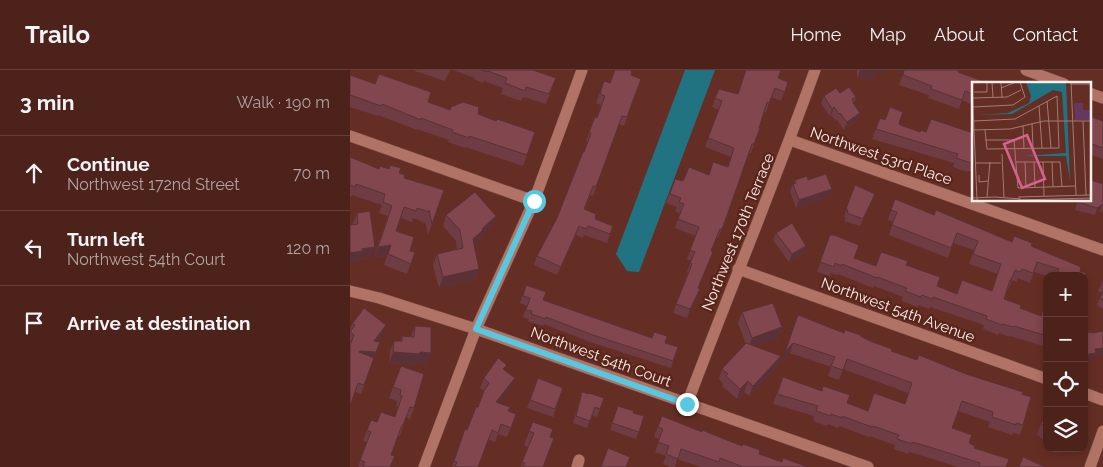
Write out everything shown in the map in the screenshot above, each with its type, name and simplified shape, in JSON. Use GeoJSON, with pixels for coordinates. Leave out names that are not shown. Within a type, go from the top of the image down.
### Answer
{"type":"FeatureCollection","features":[{"type":"Feature","properties":{"kind":"street"},"geometry":{"type":"LineString","coordinates":[[424,467],[476,329],[534,201],[582,70]]}},
{"type":"Feature","properties":{"kind":"street","name":"Northwest 170th Terrace"},"geometry":{"type":"LineString","coordinates":[[687,404],[738,269],[790,140],[815,70]]}},
{"type":"Feature","properties":{"kind":"street"},"geometry":{"type":"LineString","coordinates":[[1026,70],[1059,82]]}},
{"type":"Feature","properties":{"kind":"street"},"geometry":{"type":"LineString","coordinates":[[1090,93],[1103,98]]}},
{"type":"Feature","properties":{"kind":"street"},"geometry":{"type":"LineString","coordinates":[[350,136],[534,201]]}},
{"type":"Feature","properties":{"kind":"street","name":"Northwest 53rd Place"},"geometry":{"type":"LineString","coordinates":[[790,140],[1103,250]]}},
{"type":"Feature","properties":{"kind":"street","name":"Northwest 54th Avenue"},"geometry":{"type":"LineString","coordinates":[[738,269],[1043,378]]}},
{"type":"Feature","properties":{"kind":"street","name":"Northwest 54th Court"},"geometry":{"type":"LineString","coordinates":[[350,291],[379,298],[476,329],[868,467]]}},
{"type":"Feature","properties":{"kind":"street"},"geometry":{"type":"LineString","coordinates":[[1088,394],[1103,400]]}},
{"type":"Feature","properties":{"kind":"street"},"geometry":{"type":"LineString","coordinates":[[1090,467],[1103,431]]}},
{"type":"Feature","properties":{"kind":"water"},"geometry":{"type":"Polygon","coordinates":[[[685,70],[715,70],[639,272],[627,271],[616,254],[685,70]]]}},
{"type":"Feature","properties":{"kind":"building"},"geometry":{"type":"Polygon","coordinates":[[[481,70],[533,70],[556,78],[549,94],[526,87],[525,91],[505,83],[507,78],[481,70]]]}},
{"type":"Feature","properties":{"kind":"building"},"geometry":{"type":"Polygon","coordinates":[[[615,70],[632,70],[631,75],[641,79],[627,117],[622,116],[596,187],[593,186],[584,209],[596,214],[595,219],[613,226],[610,234],[588,226],[586,229],[579,226],[561,267],[537,256],[557,218],[584,152],[591,133],[589,132],[595,117],[597,118],[605,96],[600,94],[604,81],[610,83],[615,70]]]}},
{"type":"Feature","properties":{"kind":"building"},"geometry":{"type":"Polygon","coordinates":[[[746,70],[781,70],[778,78],[788,82],[785,92],[775,88],[769,103],[767,102],[760,128],[754,144],[752,144],[722,229],[720,229],[711,251],[713,252],[698,288],[700,289],[690,309],[676,304],[692,264],[690,263],[695,252],[690,250],[699,227],[678,219],[684,204],[679,202],[681,198],[670,194],[675,179],[683,181],[689,167],[709,175],[713,162],[728,167],[734,148],[708,138],[722,101],[715,98],[719,89],[738,94],[746,70]]]}},
{"type":"Feature","properties":{"kind":"building"},"geometry":{"type":"Polygon","coordinates":[[[904,70],[958,70],[958,72],[985,82],[972,82],[972,94],[965,91],[962,100],[931,89],[932,86],[903,75],[904,70]]]}},
{"type":"Feature","properties":{"kind":"building"},"geometry":{"type":"Polygon","coordinates":[[[379,74],[431,92],[428,102],[450,110],[451,107],[463,102],[479,107],[478,114],[535,132],[527,155],[469,136],[469,138],[421,118],[421,120],[382,104],[381,106],[350,95],[350,75],[375,84],[379,74]]]}},
{"type":"Feature","properties":{"kind":"building"},"geometry":{"type":"Polygon","coordinates":[[[849,87],[856,97],[852,99],[853,103],[860,113],[847,122],[834,107],[832,109],[824,96],[836,88],[840,93],[849,87]]]}},
{"type":"Feature","properties":{"kind":"building"},"geometry":{"type":"Polygon","coordinates":[[[890,107],[903,112],[900,125],[920,132],[921,130],[926,132],[931,119],[972,133],[972,162],[971,163],[956,158],[958,154],[876,129],[880,118],[885,120],[890,107]]]}},
{"type":"Feature","properties":{"kind":"building"},"geometry":{"type":"Polygon","coordinates":[[[1090,116],[1103,121],[1103,148],[1090,143],[1090,116]]]}},
{"type":"Feature","properties":{"kind":"building"},"geometry":{"type":"Polygon","coordinates":[[[350,157],[379,169],[380,166],[389,169],[390,165],[401,168],[399,173],[405,175],[404,178],[444,190],[432,224],[429,210],[429,212],[417,208],[416,211],[404,207],[396,231],[414,237],[410,251],[415,252],[411,264],[388,254],[391,245],[378,247],[392,206],[383,202],[385,194],[356,184],[355,187],[350,185],[350,157]]]}},
{"type":"Feature","properties":{"kind":"building"},"geometry":{"type":"Polygon","coordinates":[[[826,174],[832,189],[799,200],[793,184],[796,183],[795,180],[807,176],[808,180],[826,174]]]}},
{"type":"Feature","properties":{"kind":"building"},"geometry":{"type":"Polygon","coordinates":[[[1091,180],[1103,184],[1103,204],[1097,208],[1077,202],[1090,201],[1091,180]]]}},
{"type":"Feature","properties":{"kind":"building"},"geometry":{"type":"Polygon","coordinates":[[[855,185],[875,194],[863,219],[847,213],[848,210],[846,209],[855,185]]]}},
{"type":"Feature","properties":{"kind":"building"},"geometry":{"type":"Polygon","coordinates":[[[475,192],[496,216],[473,239],[479,269],[443,277],[437,254],[463,248],[460,230],[446,215],[475,192]]]}},
{"type":"Feature","properties":{"kind":"building"},"geometry":{"type":"Polygon","coordinates":[[[895,199],[934,215],[936,210],[1012,242],[1014,236],[1032,243],[1031,246],[1081,267],[1080,271],[1083,272],[1058,272],[1059,269],[1037,262],[1033,273],[1022,269],[1020,272],[1015,270],[1004,299],[1021,305],[1020,308],[1041,316],[1043,309],[1043,335],[1014,326],[1002,325],[986,319],[987,316],[933,297],[932,299],[922,295],[921,297],[905,291],[907,288],[842,264],[841,266],[835,263],[834,267],[820,262],[830,235],[834,235],[859,245],[854,258],[876,266],[881,252],[908,261],[906,265],[940,277],[937,286],[957,294],[962,280],[992,291],[1001,264],[973,254],[978,241],[957,233],[951,248],[892,225],[897,212],[891,210],[895,199]]]}},
{"type":"Feature","properties":{"kind":"building"},"geometry":{"type":"Polygon","coordinates":[[[370,211],[375,247],[350,253],[350,225],[358,224],[357,213],[370,211]]]}},
{"type":"Feature","properties":{"kind":"building"},"geometry":{"type":"Polygon","coordinates":[[[792,223],[806,246],[792,254],[776,233],[792,223]]]}},
{"type":"Feature","properties":{"kind":"building"},"geometry":{"type":"Polygon","coordinates":[[[526,285],[546,292],[543,300],[652,338],[654,332],[667,336],[665,343],[678,347],[673,361],[593,335],[546,317],[546,319],[531,314],[532,311],[526,310],[530,298],[523,296],[526,285]]]}},
{"type":"Feature","properties":{"kind":"building"},"geometry":{"type":"Polygon","coordinates":[[[773,303],[782,327],[752,338],[742,312],[773,303]]]}},
{"type":"Feature","properties":{"kind":"building"},"geometry":{"type":"Polygon","coordinates":[[[364,308],[386,325],[374,341],[380,342],[376,352],[359,352],[374,358],[364,385],[358,383],[350,406],[350,345],[354,335],[350,332],[355,325],[352,324],[364,308]]]}},
{"type":"Feature","properties":{"kind":"building"},"geometry":{"type":"Polygon","coordinates":[[[798,315],[844,333],[845,330],[861,335],[870,341],[892,349],[891,351],[917,360],[919,355],[966,374],[1023,392],[1022,394],[1031,397],[1023,425],[1016,423],[1016,425],[992,417],[993,412],[962,401],[952,428],[972,435],[969,443],[975,446],[974,448],[1009,459],[1006,467],[979,467],[980,463],[897,439],[899,435],[842,416],[842,418],[831,414],[831,416],[816,411],[818,406],[777,394],[783,377],[822,391],[823,386],[850,395],[847,403],[868,411],[874,393],[905,404],[912,383],[847,359],[843,370],[831,366],[835,357],[793,343],[785,352],[798,315]]]}},
{"type":"Feature","properties":{"kind":"building"},"geometry":{"type":"Polygon","coordinates":[[[415,326],[431,327],[431,353],[393,352],[394,341],[402,341],[402,336],[414,337],[415,326]]]}},
{"type":"Feature","properties":{"kind":"building"},"geometry":{"type":"Polygon","coordinates":[[[1103,331],[1103,348],[1095,349],[1096,353],[1088,354],[1088,332],[1103,331]]]}},
{"type":"Feature","properties":{"kind":"building"},"geometry":{"type":"Polygon","coordinates":[[[746,343],[781,356],[753,386],[748,381],[740,389],[726,376],[728,374],[722,369],[746,343]]]}},
{"type":"Feature","properties":{"kind":"building"},"geometry":{"type":"Polygon","coordinates":[[[498,358],[507,365],[503,369],[515,378],[496,402],[510,407],[508,411],[516,414],[511,428],[501,424],[498,433],[492,430],[478,467],[455,467],[457,462],[454,461],[465,429],[467,430],[476,407],[478,407],[489,383],[484,378],[498,358]]]}},
{"type":"Feature","properties":{"kind":"building"},"geometry":{"type":"Polygon","coordinates":[[[401,366],[424,374],[414,408],[410,407],[402,425],[391,455],[395,456],[390,467],[363,467],[365,462],[360,460],[371,432],[367,430],[371,420],[377,422],[381,412],[395,417],[402,396],[400,395],[401,390],[393,387],[401,366]]]}},
{"type":"Feature","properties":{"kind":"building"},"geometry":{"type":"Polygon","coordinates":[[[538,378],[563,388],[555,409],[530,400],[538,378]]]}},
{"type":"Feature","properties":{"kind":"building"},"geometry":{"type":"Polygon","coordinates":[[[582,392],[604,398],[600,409],[595,407],[590,421],[576,416],[582,392]]]}},
{"type":"Feature","properties":{"kind":"building"},"geometry":{"type":"Polygon","coordinates":[[[618,406],[644,416],[639,432],[612,423],[618,406]]]}},
{"type":"Feature","properties":{"kind":"building"},"geometry":{"type":"Polygon","coordinates":[[[662,416],[742,446],[743,444],[760,450],[759,454],[782,462],[783,458],[808,467],[741,467],[720,458],[719,462],[681,449],[678,459],[666,454],[669,446],[658,442],[663,429],[658,427],[662,416]]]}},
{"type":"Feature","properties":{"kind":"building"},"geometry":{"type":"Polygon","coordinates":[[[533,422],[553,429],[550,437],[554,438],[543,467],[523,467],[525,463],[522,462],[534,433],[529,431],[533,422]]]}},
{"type":"Feature","properties":{"kind":"building"},"geometry":{"type":"Polygon","coordinates":[[[608,448],[630,457],[626,467],[601,467],[608,448]]]}},
{"type":"Feature","properties":{"kind":"building"},"geometry":{"type":"Polygon","coordinates":[[[1023,457],[1045,467],[1019,467],[1023,457]]]}},
{"type":"Feature","properties":{"kind":"route"},"geometry":{"type":"LineString","coordinates":[[534,201],[476,329],[687,404]]}}]}
